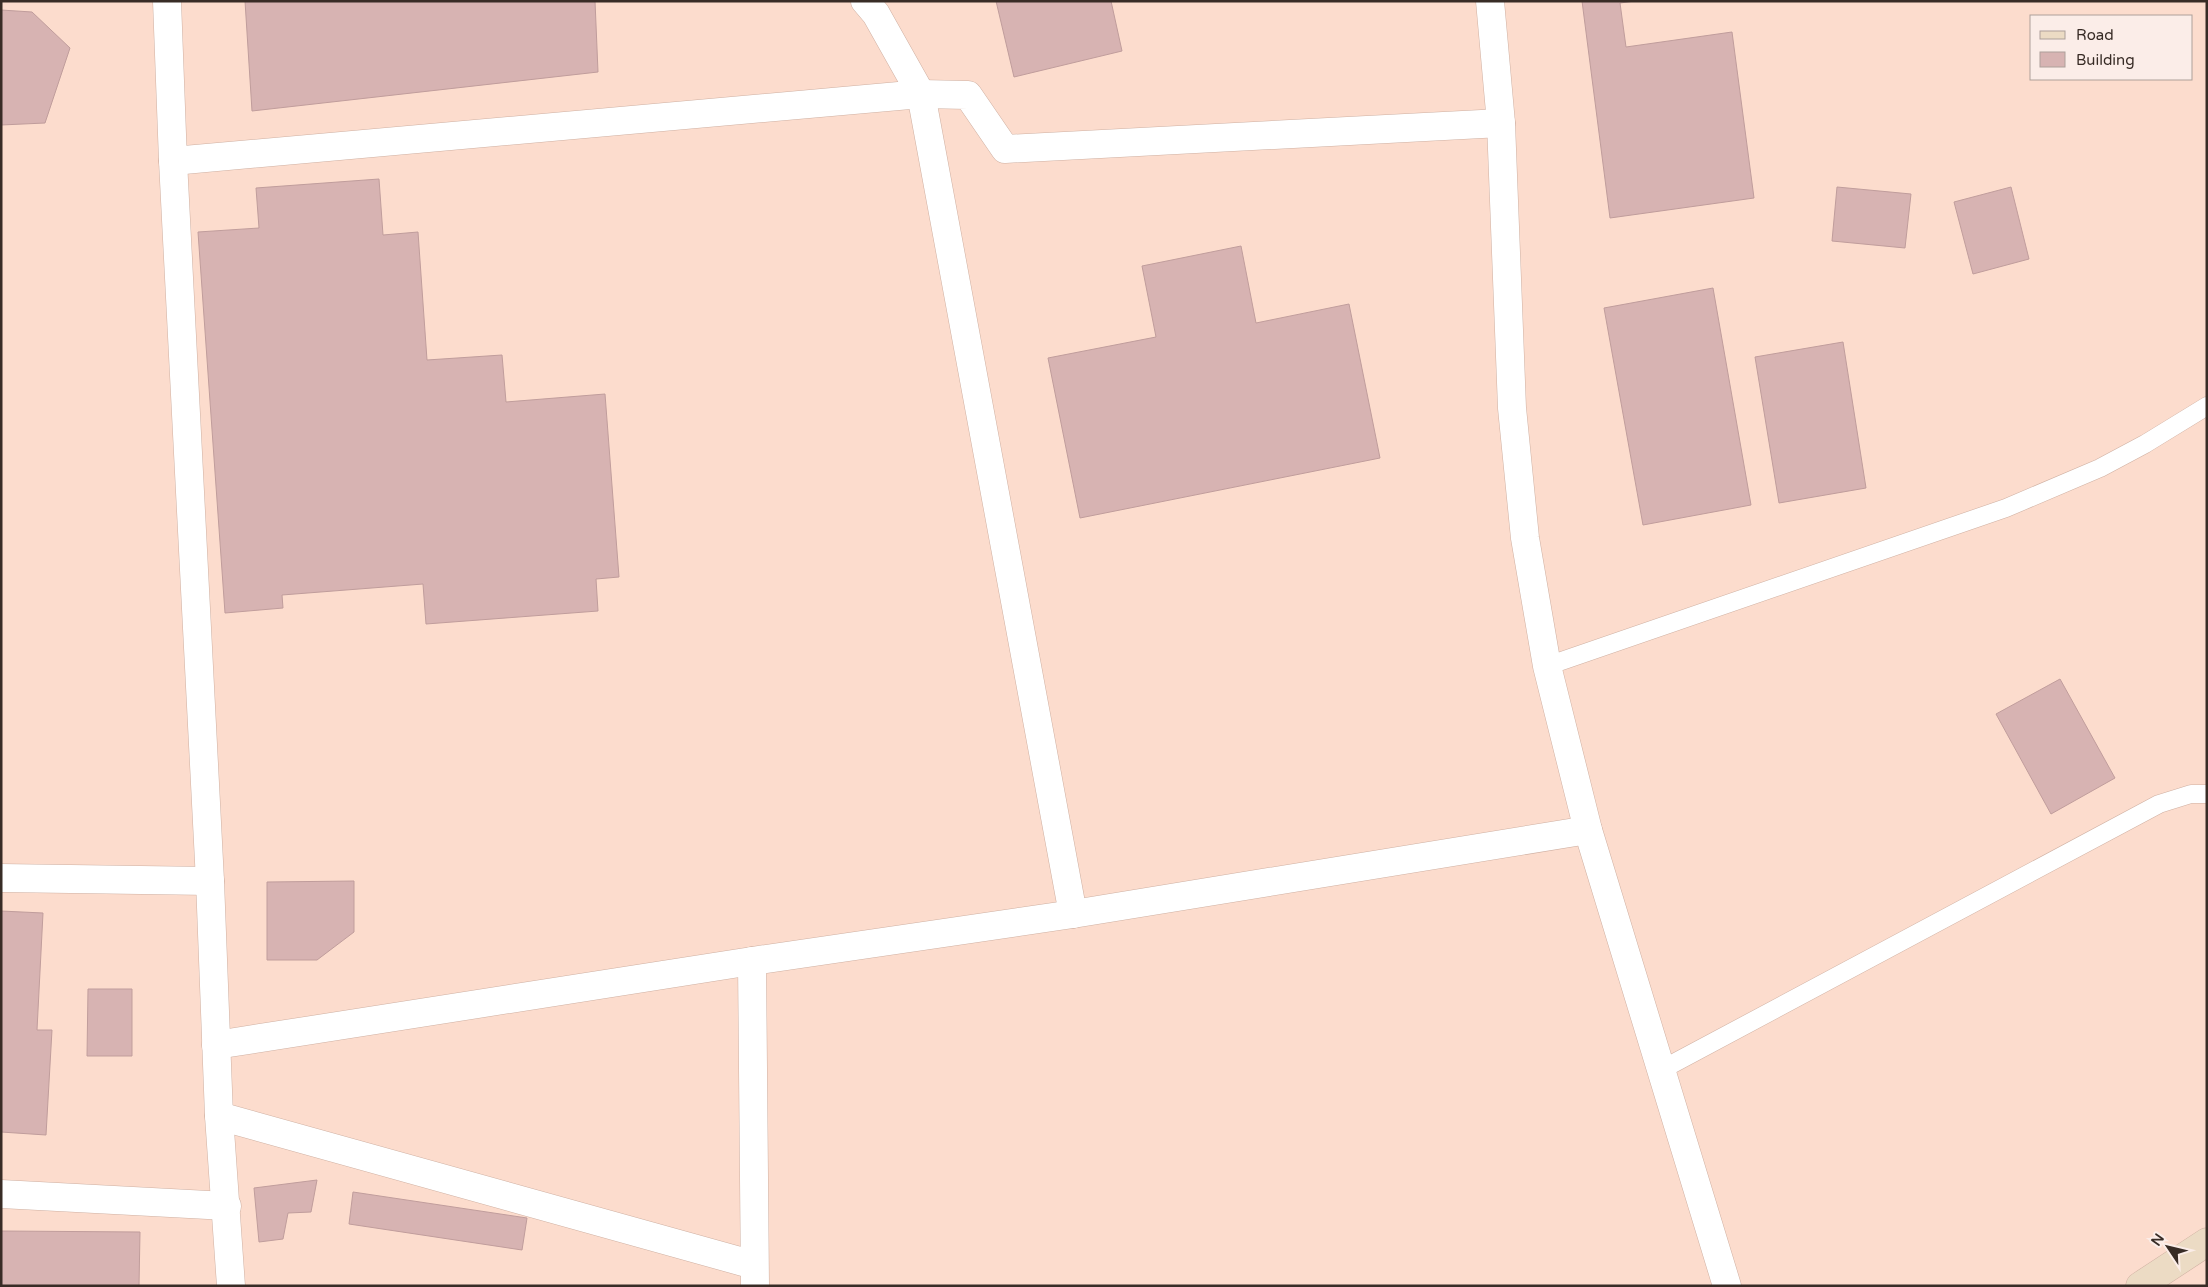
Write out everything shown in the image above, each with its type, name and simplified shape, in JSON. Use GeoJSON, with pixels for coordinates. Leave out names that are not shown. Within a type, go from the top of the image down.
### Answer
{"type":"FeatureCollection","features":[{"type":"Feature","properties":{"kind":"street"},"geometry":{"type":"LineString","coordinates":[[167,1],[173,161],[210,881],[219,1116],[227,1206],[231,1286]]}},
{"type":"Feature","properties":{"kind":"street"},"geometry":{"type":"LineString","coordinates":[[865,1],[876,14],[921,94],[1073,914]]}},
{"type":"Feature","properties":{"kind":"street"},"geometry":{"type":"LineString","coordinates":[[1490,1],[1501,122],[1512,408],[1525,538],[1547,666],[1588,830],[1727,1286]]}},
{"type":"Feature","properties":{"kind":"street"},"geometry":{"type":"LineString","coordinates":[[173,161],[921,94],[968,95],[1005,149],[1501,122]]}},
{"type":"Feature","properties":{"kind":"street"},"geometry":{"type":"LineString","coordinates":[[216,1045],[752,961],[1073,914],[1588,830]]}},
{"type":"Feature","properties":{"kind":"street"},"geometry":{"type":"LineString","coordinates":[[1,878],[210,881]]}},
{"type":"Feature","properties":{"kind":"street"},"geometry":{"type":"LineString","coordinates":[[219,1116],[754,1275],[752,961]]}},
{"type":"Feature","properties":{"kind":"street"},"geometry":{"type":"LineString","coordinates":[[1,1194],[227,1206]]}},
{"type":"Feature","properties":{"kind":"street"},"geometry":{"type":"LineString","coordinates":[[2140,1286],[2207,1242]]}},
{"type":"Feature","properties":{"kind":"lane"},"geometry":{"type":"LineString","coordinates":[[1547,666],[2006,508],[2100,468],[2145,444],[2207,406]]}},
{"type":"Feature","properties":{"kind":"lane"},"geometry":{"type":"LineString","coordinates":[[1661,1070],[2159,804],[2191,794],[2207,794]]}},
{"type":"Feature","properties":{"kind":"building"},"geometry":{"type":"Polygon","coordinates":[[[245,1],[595,1],[598,72],[252,111],[245,1]]]}},
{"type":"Feature","properties":{"kind":"building"},"geometry":{"type":"Polygon","coordinates":[[[996,1],[1111,1],[1122,51],[1014,77],[996,1]]]}},
{"type":"Feature","properties":{"kind":"building"},"geometry":{"type":"Polygon","coordinates":[[[1582,1],[1635,1],[1620,3],[1626,47],[1732,32],[1754,198],[1610,218],[1582,1]]]}},
{"type":"Feature","properties":{"kind":"building"},"geometry":{"type":"Polygon","coordinates":[[[1,10],[32,12],[70,48],[45,123],[1,125],[1,10]]]}},
{"type":"Feature","properties":{"kind":"building"},"geometry":{"type":"Polygon","coordinates":[[[379,179],[383,235],[418,232],[427,360],[502,355],[506,402],[605,394],[619,577],[596,579],[598,611],[426,624],[423,584],[282,595],[283,608],[225,613],[198,232],[259,228],[256,188],[379,179]]]}},
{"type":"Feature","properties":{"kind":"building"},"geometry":{"type":"Polygon","coordinates":[[[1837,187],[1911,194],[1905,248],[1832,241],[1837,187]]]}},
{"type":"Feature","properties":{"kind":"building"},"geometry":{"type":"Polygon","coordinates":[[[2011,187],[2029,259],[1973,274],[1954,202],[2011,187]]]}},
{"type":"Feature","properties":{"kind":"building"},"geometry":{"type":"Polygon","coordinates":[[[1241,246],[1256,323],[1349,304],[1380,458],[1080,518],[1048,358],[1156,337],[1142,266],[1241,246]]]}},
{"type":"Feature","properties":{"kind":"building"},"geometry":{"type":"Polygon","coordinates":[[[1713,288],[1751,505],[1643,525],[1604,308],[1713,288]]]}},
{"type":"Feature","properties":{"kind":"building"},"geometry":{"type":"Polygon","coordinates":[[[1843,342],[1866,488],[1779,503],[1755,357],[1843,342]]]}},
{"type":"Feature","properties":{"kind":"building"},"geometry":{"type":"Polygon","coordinates":[[[2060,679],[2115,778],[2051,814],[1996,714],[2060,679]]]}},
{"type":"Feature","properties":{"kind":"building"},"geometry":{"type":"Polygon","coordinates":[[[354,881],[354,932],[317,960],[267,960],[267,882],[354,881]]]}},
{"type":"Feature","properties":{"kind":"building"},"geometry":{"type":"Polygon","coordinates":[[[1,911],[43,913],[37,1030],[52,1030],[46,1135],[1,1132],[1,911]]]}},
{"type":"Feature","properties":{"kind":"building"},"geometry":{"type":"Polygon","coordinates":[[[88,989],[132,989],[132,1056],[87,1056],[88,989]]]}},
{"type":"Feature","properties":{"kind":"building"},"geometry":{"type":"Polygon","coordinates":[[[317,1180],[311,1212],[288,1213],[283,1239],[259,1242],[254,1188],[317,1180]]]}},
{"type":"Feature","properties":{"kind":"building"},"geometry":{"type":"Polygon","coordinates":[[[353,1192],[527,1218],[522,1250],[349,1224],[353,1192]]]}},
{"type":"Feature","properties":{"kind":"building"},"geometry":{"type":"Polygon","coordinates":[[[1,1231],[140,1232],[139,1286],[1,1286],[1,1231]]]}}]}
